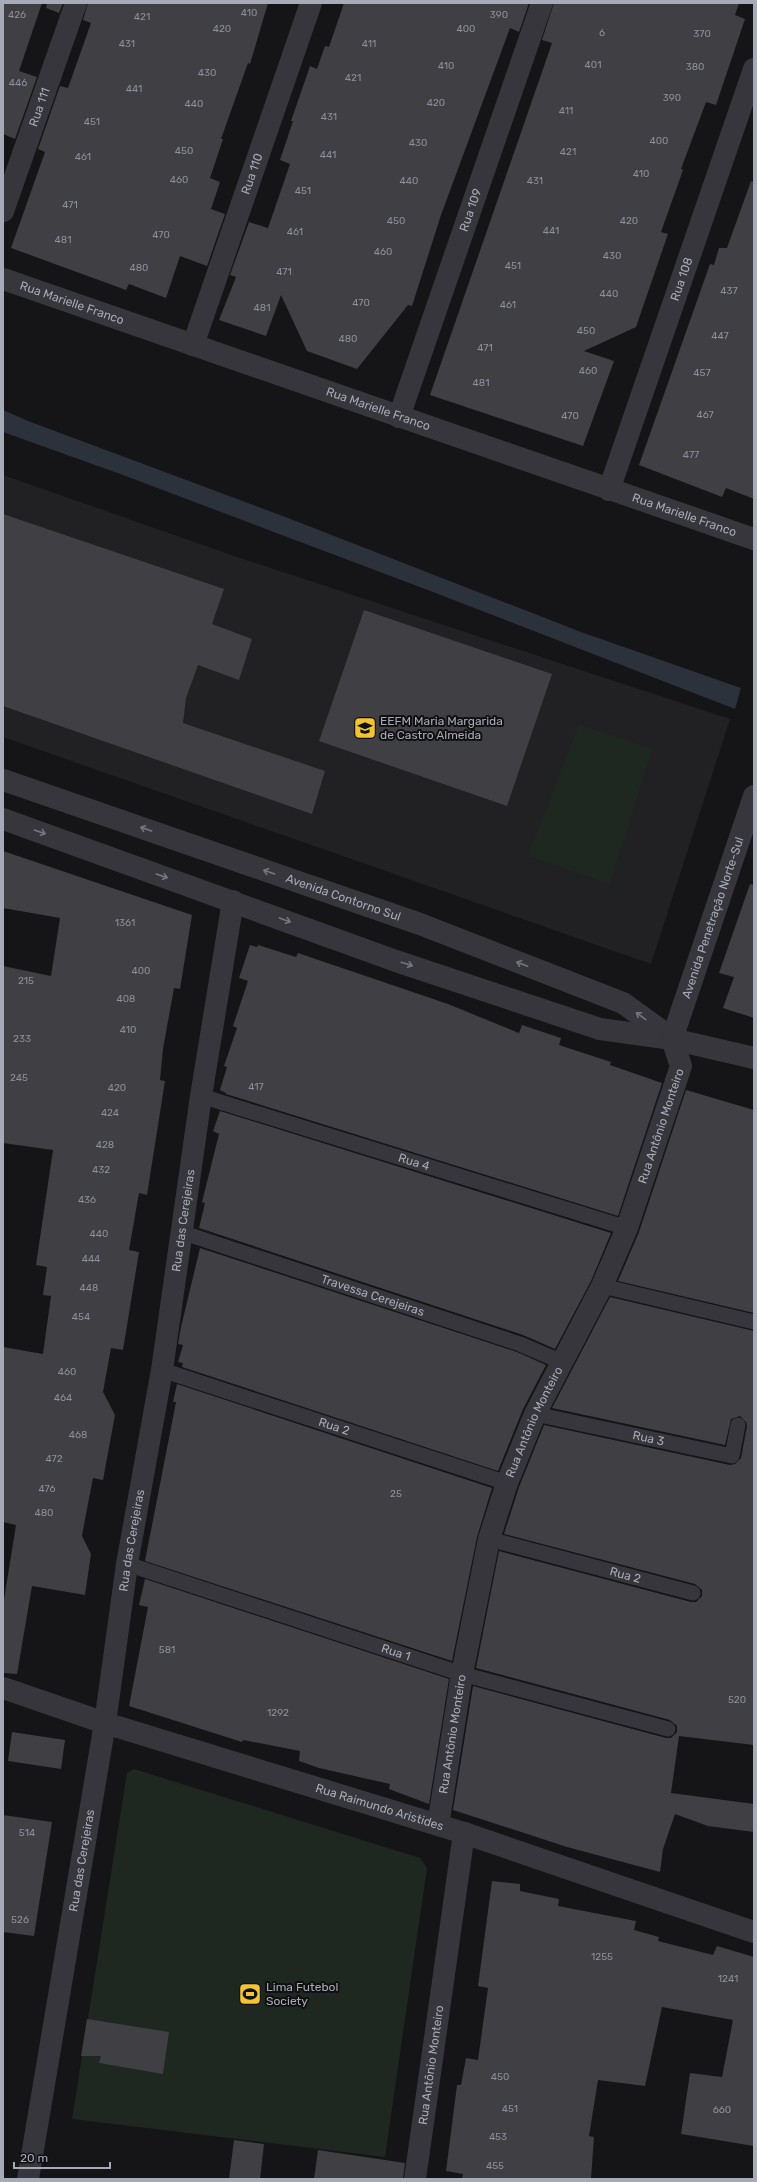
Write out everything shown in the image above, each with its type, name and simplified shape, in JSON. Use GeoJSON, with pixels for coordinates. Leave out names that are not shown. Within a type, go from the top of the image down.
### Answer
{"type":"FeatureCollection","features":[{"type":"Feature","properties":{"kind":"street","name":"Rua 111"},"geometry":{"type":"LineString","coordinates":[[3,211],[76,3]]}},
{"type":"Feature","properties":{"kind":"street","name":"Rua 110"},"geometry":{"type":"LineString","coordinates":[[193,345],[311,3]]}},
{"type":"Feature","properties":{"kind":"street","name":"Rua 109"},"geometry":{"type":"LineString","coordinates":[[399,417],[542,3]]}},
{"type":"Feature","properties":{"kind":"street","name":"Rua 108"},"geometry":{"type":"LineString","coordinates":[[609,490],[754,69]]}},
{"type":"Feature","properties":{"kind":"street","name":"Rua Marielle Franco"},"geometry":{"type":"LineString","coordinates":[[3,279],[754,539]]}},
{"type":"Feature","properties":{"kind":"street","name":"Avenida Contorno Sul"},"geometry":{"type":"LineString","coordinates":[[3,780],[456,938],[623,1003],[672,1039]]}},
{"type":"Feature","properties":{"kind":"street","name":"Avenida Penetração Norte-Sul"},"geometry":{"type":"LineString","coordinates":[[672,1039],[754,796]]}},
{"type":"Feature","properties":{"kind":"street","name":"Avenida Contorno Sul"},"geometry":{"type":"LineString","coordinates":[[3,820],[233,901],[396,961],[600,1029],[672,1039],[754,1058]]}},
{"type":"Feature","properties":{"kind":"street","name":"Rua das Cerejeiras"},"geometry":{"type":"LineString","coordinates":[[28,2179],[105,1722],[127,1564],[162,1370],[201,1096],[233,901]]}},
{"type":"Feature","properties":{"kind":"street","name":"Rua Antônio Monteiro"},"geometry":{"type":"LineString","coordinates":[[438,1825],[462,1674],[489,1539],[507,1484],[535,1414],[602,1286],[627,1228],[681,1066],[672,1039]]}},
{"type":"Feature","properties":{"kind":"street","name":"Rua Raimundo Aristides"},"geometry":{"type":"LineString","coordinates":[[3,1688],[105,1722],[464,1833],[754,1932]]}},
{"type":"Feature","properties":{"kind":"street","name":"Rua Antônio Monteiro"},"geometry":{"type":"LineString","coordinates":[[415,2179],[464,1833]]}},
{"type":"Feature","properties":{"kind":"lane","name":"Rua 4"},"geometry":{"type":"LineString","coordinates":[[201,1096],[627,1228]]}},
{"type":"Feature","properties":{"kind":"lane","name":"Travessa Cerejeiras"},"geometry":{"type":"LineString","coordinates":[[181,1232],[520,1344],[562,1362]]}},
{"type":"Feature","properties":{"kind":"lane"},"geometry":{"type":"LineString","coordinates":[[602,1286],[754,1322]]}},
{"type":"Feature","properties":{"kind":"lane","name":"Rua 2"},"geometry":{"type":"LineString","coordinates":[[162,1370],[507,1484]]}},
{"type":"Feature","properties":{"kind":"lane","name":"Rua 3"},"geometry":{"type":"LineString","coordinates":[[535,1414],[732,1456],[738,1425]]}},
{"type":"Feature","properties":{"kind":"lane","name":"Rua 2"},"geometry":{"type":"LineString","coordinates":[[489,1539],[693,1593]]}},
{"type":"Feature","properties":{"kind":"lane","name":"Rua 1"},"geometry":{"type":"LineString","coordinates":[[127,1564],[462,1674],[668,1729]]}},
{"type":"Feature","properties":{"kind":"shaded area"},"geometry":{"type":"Polygon","coordinates":[[[3,410],[28,421],[288,518],[581,632],[741,688],[735,709],[433,592],[123,475],[3,432],[3,410]]]}},
{"type":"Feature","properties":{"kind":"shaded area","name":"EEFM Maria Margarida de Castro Almeida"},"geometry":{"type":"Polygon","coordinates":[[[3,475],[243,559],[730,719],[651,964],[3,737],[3,475]]]}},
{"type":"Feature","properties":{"kind":"shaded area"},"geometry":{"type":"Polygon","coordinates":[[[579,724],[652,749],[610,884],[528,856],[579,724]]]}},
{"type":"Feature","properties":{"kind":"shaded area","name":"Lima Futebol Society"},"geometry":{"type":"Polygon","coordinates":[[[134,1769],[420,1858],[427,1868],[385,2157],[72,2119],[127,1773],[134,1769]]]}},
{"type":"Feature","properties":{"kind":"building"},"geometry":{"type":"Polygon","coordinates":[[[3,3],[42,3],[19,71],[37,77],[15,139],[3,134],[3,3]]]}},
{"type":"Feature","properties":{"kind":"building"},"geometry":{"type":"Polygon","coordinates":[[[47,3],[63,3],[59,13],[46,8],[47,3]]]}},
{"type":"Feature","properties":{"kind":"building"},"geometry":{"type":"Polygon","coordinates":[[[88,3],[268,3],[250,64],[248,63],[221,139],[223,139],[210,178],[220,182],[211,209],[225,214],[207,266],[180,256],[166,298],[129,284],[126,290],[11,248],[45,152],[38,149],[60,86],[68,88],[91,23],[83,20],[88,3]]]}},
{"type":"Feature","properties":{"kind":"building"},"geometry":{"type":"Polygon","coordinates":[[[344,3],[529,3],[519,32],[510,28],[441,215],[412,306],[408,305],[357,369],[307,351],[281,295],[266,336],[219,320],[236,277],[230,275],[249,222],[268,228],[290,164],[280,160],[293,121],[291,121],[310,66],[317,69],[325,46],[329,47],[344,3]]]}},
{"type":"Feature","properties":{"kind":"building"},"geometry":{"type":"Polygon","coordinates":[[[554,3],[739,3],[735,15],[745,19],[716,105],[706,102],[681,169],[683,170],[661,232],[668,234],[636,327],[584,351],[614,361],[583,446],[430,395],[552,43],[542,40],[554,3]]]}},
{"type":"Feature","properties":{"kind":"building"},"geometry":{"type":"Polygon","coordinates":[[[751,181],[754,182],[754,499],[726,488],[722,497],[639,465],[710,264],[714,265],[719,248],[727,248],[751,181]]]}},
{"type":"Feature","properties":{"kind":"building"},"geometry":{"type":"Polygon","coordinates":[[[3,514],[224,589],[212,624],[252,639],[239,680],[198,665],[186,698],[183,723],[325,771],[312,814],[3,706],[3,514]]]}},
{"type":"Feature","properties":{"kind":"building"},"geometry":{"type":"Polygon","coordinates":[[[364,610],[552,674],[507,806],[319,741],[364,610]]]}},
{"type":"Feature","properties":{"kind":"building"},"geometry":{"type":"Polygon","coordinates":[[[3,851],[192,915],[180,989],[174,988],[163,1049],[160,1080],[165,1081],[147,1195],[139,1193],[129,1250],[139,1252],[123,1350],[111,1348],[103,1392],[115,1415],[103,1480],[93,1478],[82,1536],[91,1554],[85,1595],[32,1586],[17,1674],[3,1673],[3,1606],[16,1525],[3,1522],[3,1347],[43,1354],[51,1296],[43,1295],[47,1267],[36,1265],[53,1150],[3,1143],[3,966],[51,976],[60,918],[3,908],[3,851]]]}},
{"type":"Feature","properties":{"kind":"building"},"geometry":{"type":"Polygon","coordinates":[[[750,884],[754,885],[754,1018],[723,1008],[734,977],[719,973],[750,884]]]}},
{"type":"Feature","properties":{"kind":"building"},"geometry":{"type":"Polygon","coordinates":[[[250,945],[257,947],[258,945],[296,957],[298,953],[448,1004],[519,1033],[522,1025],[561,1038],[559,1045],[611,1062],[610,1065],[662,1083],[618,1216],[226,1094],[220,1090],[227,1067],[224,1066],[237,1028],[233,1026],[248,981],[239,978],[250,945]]]}},
{"type":"Feature","properties":{"kind":"building"},"geometry":{"type":"Polygon","coordinates":[[[686,1090],[754,1110],[754,1313],[618,1281],[639,1232],[686,1090]]]}},
{"type":"Feature","properties":{"kind":"building"},"geometry":{"type":"Polygon","coordinates":[[[220,1111],[611,1233],[591,1281],[555,1349],[523,1335],[199,1228],[205,1203],[202,1202],[219,1134],[213,1131],[220,1111]]]}},
{"type":"Feature","properties":{"kind":"building"},"geometry":{"type":"Polygon","coordinates":[[[200,1248],[517,1352],[546,1365],[523,1409],[498,1471],[182,1367],[183,1363],[178,1362],[183,1345],[178,1344],[200,1248]]]}},
{"type":"Feature","properties":{"kind":"building"},"geometry":{"type":"Polygon","coordinates":[[[610,1297],[754,1331],[754,1745],[679,1736],[671,1793],[754,1804],[754,1832],[708,1826],[675,1814],[663,1849],[660,1872],[567,1847],[453,1810],[473,1686],[666,1738],[671,1738],[677,1732],[677,1726],[670,1720],[476,1668],[499,1551],[691,1602],[696,1602],[702,1596],[702,1590],[695,1584],[504,1534],[519,1487],[544,1425],[730,1465],[735,1464],[741,1458],[747,1426],[746,1422],[740,1416],[731,1419],[725,1445],[552,1408],[610,1297]]]}},
{"type":"Feature","properties":{"kind":"building"},"geometry":{"type":"Polygon","coordinates":[[[177,1384],[492,1488],[477,1537],[452,1661],[145,1561],[176,1402],[173,1402],[177,1384]]]}},
{"type":"Feature","properties":{"kind":"building"},"geometry":{"type":"Polygon","coordinates":[[[145,1579],[449,1679],[429,1804],[389,1789],[390,1784],[319,1768],[299,1761],[300,1751],[243,1740],[242,1742],[129,1706],[148,1607],[139,1605],[145,1579]]]}},
{"type":"Feature","properties":{"kind":"building"},"geometry":{"type":"Polygon","coordinates":[[[12,1732],[65,1740],[61,1769],[8,1761],[12,1732]]]}},
{"type":"Feature","properties":{"kind":"building"},"geometry":{"type":"Polygon","coordinates":[[[3,1815],[52,1822],[34,1936],[3,1932],[3,1815]]]}},
{"type":"Feature","properties":{"kind":"building"},"geometry":{"type":"Polygon","coordinates":[[[492,1881],[520,1884],[520,1891],[559,1899],[558,1906],[636,1921],[634,1930],[659,1937],[658,1941],[713,1955],[717,1946],[754,1957],[754,2146],[681,2134],[690,2073],[722,2077],[733,2020],[662,2007],[645,2086],[598,2080],[589,2136],[594,2137],[591,2179],[462,2179],[463,2174],[446,2171],[457,2085],[461,2085],[466,2058],[478,2060],[488,1988],[478,1986],[492,1881]]]}},
{"type":"Feature","properties":{"kind":"building"},"geometry":{"type":"Polygon","coordinates":[[[87,2019],[169,2032],[163,2074],[99,2063],[101,2056],[81,2056],[87,2019]]]}},
{"type":"Feature","properties":{"kind":"building"},"geometry":{"type":"Polygon","coordinates":[[[234,2140],[264,2144],[260,2179],[229,2179],[234,2140]]]}},
{"type":"Feature","properties":{"kind":"building"},"geometry":{"type":"Polygon","coordinates":[[[318,2150],[405,2163],[403,2179],[314,2179],[318,2150]]]}},
{"type":"Feature","properties":{"kind":"place","name":"EEFM Maria Margarida de Castro Almeida"},"geometry":{"type":"Point","coordinates":[365,728]}},
{"type":"Feature","properties":{"kind":"place","name":"Lima Futebol Society"},"geometry":{"type":"Point","coordinates":[250,1994]}}]}
